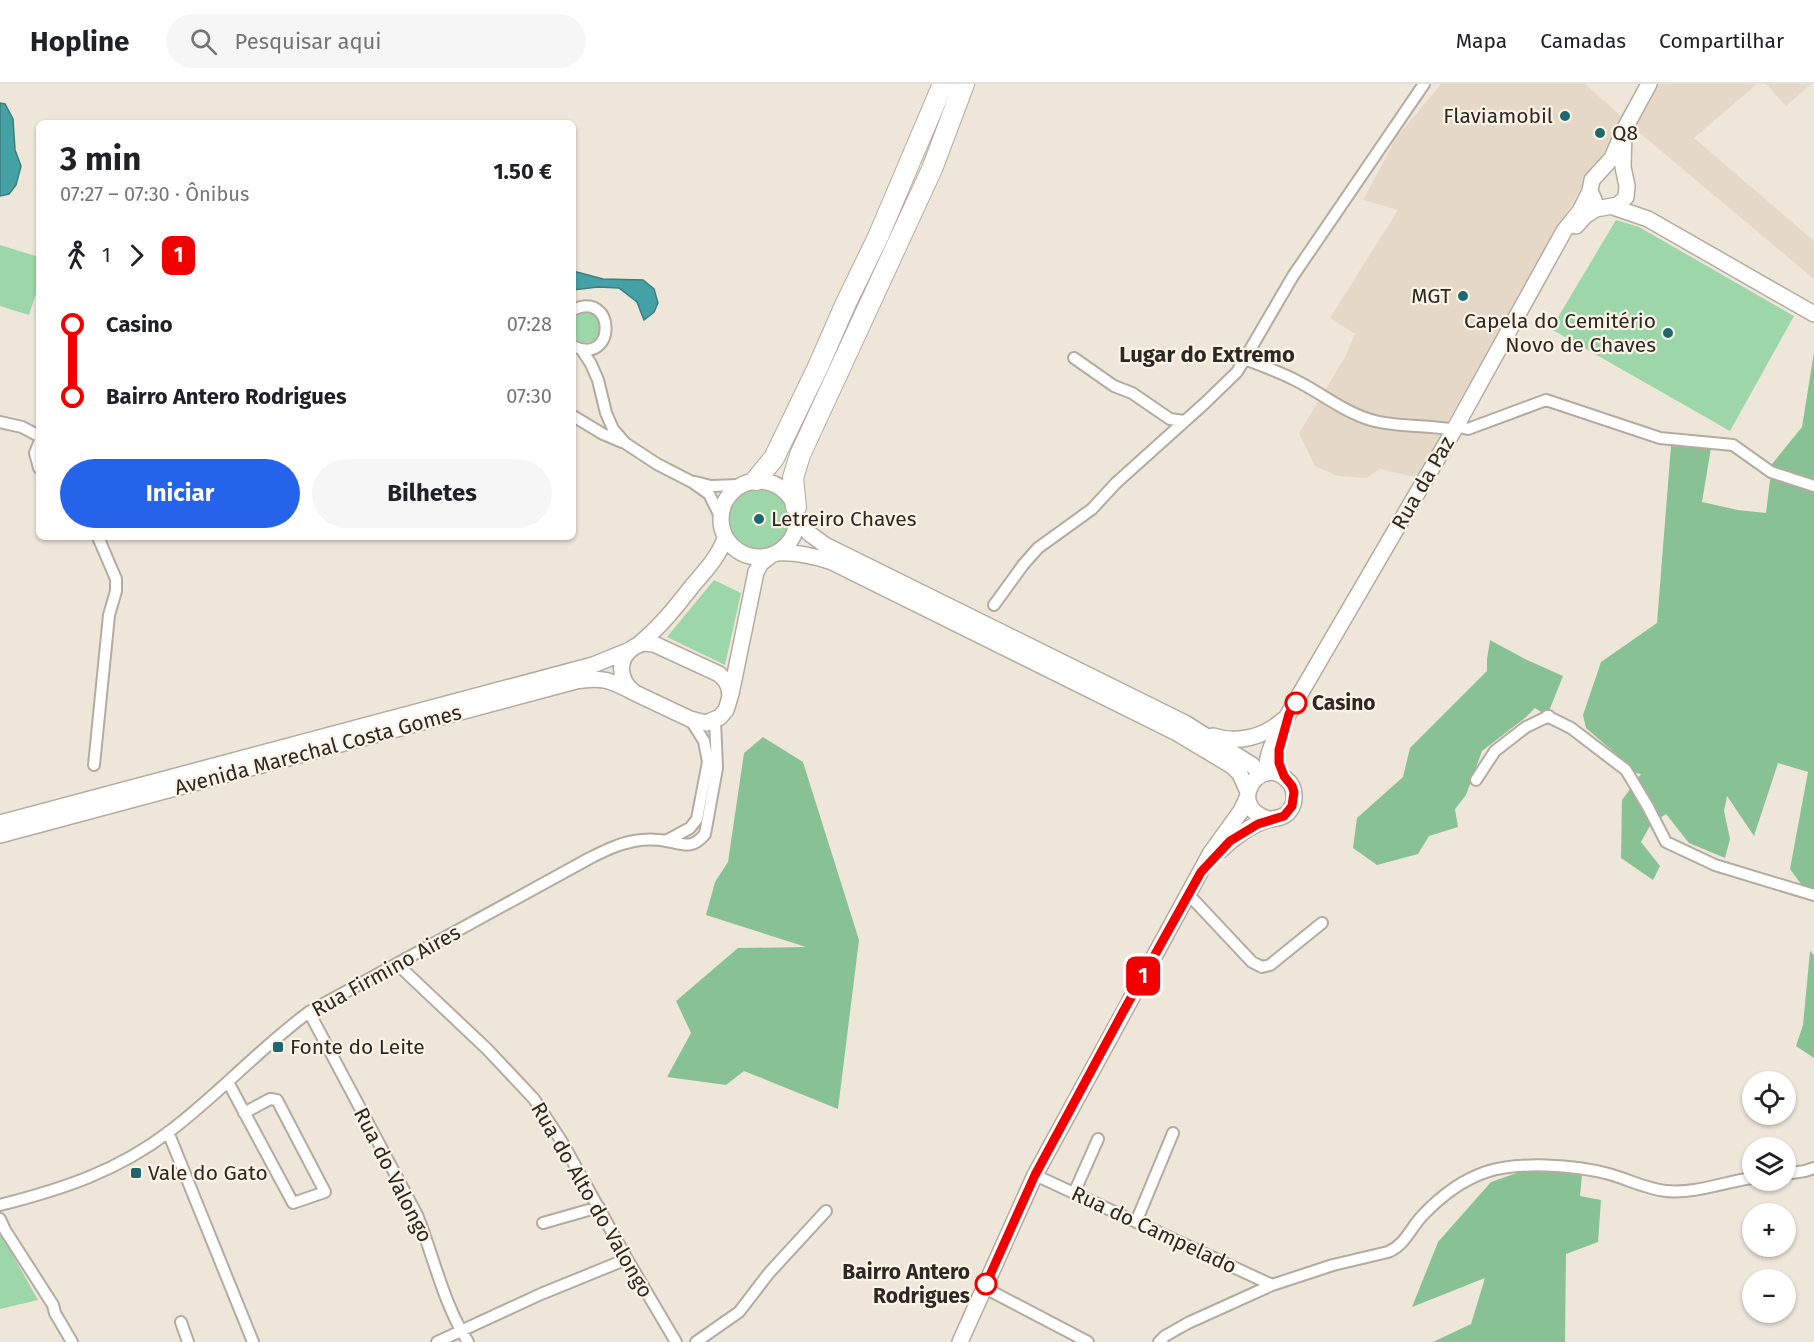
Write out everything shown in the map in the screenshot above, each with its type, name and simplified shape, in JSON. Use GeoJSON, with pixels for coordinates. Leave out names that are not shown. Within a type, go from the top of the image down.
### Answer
{"type":"FeatureCollection","features":[{"type":"Feature","properties":{"kind":"highway"},"geometry":{"type":"LineString","coordinates":[[748,483],[774,458],[878,237],[943,84]]}},
{"type":"Feature","properties":{"kind":"highway"},"geometry":{"type":"LineString","coordinates":[[796,513],[793,478],[800,455],[932,169],[964,84]]}},
{"type":"Feature","properties":{"kind":"main road"},"geometry":{"type":"LineString","coordinates":[[1553,250],[1580,211],[1590,191],[1592,180],[1612,158],[1649,84]]}},
{"type":"Feature","properties":{"kind":"main road"},"geometry":{"type":"LineString","coordinates":[[1553,250],[1585,216],[1622,202],[1626,186],[1623,167],[1624,130]]}},
{"type":"Feature","properties":{"kind":"main road"},"geometry":{"type":"LineString","coordinates":[[1600,172],[1614,171],[1626,186],[1635,205],[1648,219]]}},
{"type":"Feature","properties":{"kind":"main road"},"geometry":{"type":"LineString","coordinates":[[1590,191],[1596,204],[1648,219],[1814,314]]}},
{"type":"Feature","properties":{"kind":"main road","name":"Rua da Paz"},"geometry":{"type":"LineString","coordinates":[[1289,714],[1455,428],[1553,250]]}},
{"type":"Feature","properties":{"kind":"main road"},"geometry":{"type":"LineString","coordinates":[[1264,774],[1185,723],[825,545],[810,534],[796,513],[792,499],[783,489],[770,482],[748,483],[728,497],[720,516],[725,538],[746,556],[758,558],[794,552],[832,562],[1177,733],[1232,766],[1240,774],[1249,805],[1260,817],[1268,819],[1278,819],[1284,816],[1292,806],[1294,792],[1279,763],[1279,750],[1289,714]]}},
{"type":"Feature","properties":{"kind":"main road"},"geometry":{"type":"LineString","coordinates":[[690,719],[699,722],[715,720],[726,710],[756,572],[760,563],[788,545],[794,535],[796,513]]}},
{"type":"Feature","properties":{"kind":"main road"},"geometry":{"type":"LineString","coordinates":[[634,693],[627,687],[621,674],[624,657],[653,633],[682,600],[716,557],[725,538]]}},
{"type":"Feature","properties":{"kind":"main road"},"geometry":{"type":"LineString","coordinates":[[634,647],[654,644],[719,674],[726,681],[730,697]]}},
{"type":"Feature","properties":{"kind":"main road","name":"Avenida Marechal Costa Gomes"},"geometry":{"type":"LineString","coordinates":[[0,824],[593,665],[634,647]]}},
{"type":"Feature","properties":{"kind":"main road","name":"Avenida Marechal Costa Gomes"},"geometry":{"type":"LineString","coordinates":[[0,835],[576,681],[611,680],[690,719]]}},
{"type":"Feature","properties":{"kind":"main road"},"geometry":{"type":"LineString","coordinates":[[1199,731],[1222,739],[1251,738],[1274,728],[1289,714]]}},
{"type":"Feature","properties":{"kind":"main road"},"geometry":{"type":"LineString","coordinates":[[1264,774],[1271,747],[1289,714]]}},
{"type":"Feature","properties":{"kind":"main road"},"geometry":{"type":"LineString","coordinates":[[960,1342],[1035,1175],[1210,854],[1241,811],[1255,779],[1273,772],[1284,776]]}},
{"type":"Feature","properties":{"kind":"main road"},"geometry":{"type":"LineString","coordinates":[[1201,872],[1230,841],[1268,819]]}},
{"type":"Feature","properties":{"kind":"street"},"geometry":{"type":"LineString","coordinates":[[994,605],[1038,548],[1092,509],[1116,483],[1237,372],[1293,276],[1424,84]]}},
{"type":"Feature","properties":{"kind":"street"},"geometry":{"type":"LineString","coordinates":[[576,308],[590,307],[602,314],[607,325],[607,332],[599,345],[598,380]]}},
{"type":"Feature","properties":{"kind":"street"},"geometry":{"type":"LineString","coordinates":[[577,348],[589,350],[599,345]]}},
{"type":"Feature","properties":{"kind":"street"},"geometry":{"type":"LineString","coordinates":[[577,348],[591,364],[598,380],[606,413],[613,429],[625,443]]}},
{"type":"Feature","properties":{"kind":"street"},"geometry":{"type":"LineString","coordinates":[[1074,358],[1114,386],[1132,393],[1170,419],[1184,421]]}},
{"type":"Feature","properties":{"kind":"street"},"geometry":{"type":"LineString","coordinates":[[1245,359],[1295,380],[1353,414],[1372,421],[1468,429],[1546,400],[1660,438],[1733,445],[1771,472],[1814,486]]}},
{"type":"Feature","properties":{"kind":"street"},"geometry":{"type":"LineString","coordinates":[[576,418],[692,482],[709,494],[720,516]]}},
{"type":"Feature","properties":{"kind":"street"},"geometry":{"type":"LineString","coordinates":[[0,422],[22,427],[36,434]]}},
{"type":"Feature","properties":{"kind":"street"},"geometry":{"type":"LineString","coordinates":[[692,482],[711,486],[748,483]]}},
{"type":"Feature","properties":{"kind":"street"},"geometry":{"type":"LineString","coordinates":[[94,765],[109,615],[116,591],[116,579],[99,540]]}},
{"type":"Feature","properties":{"kind":"street"},"geometry":{"type":"LineString","coordinates":[[1476,780],[1495,751],[1526,727],[1548,716],[1571,728],[1626,770],[1666,842],[1715,865],[1814,895]]}},
{"type":"Feature","properties":{"kind":"street"},"geometry":{"type":"LineString","coordinates":[[666,841],[694,825],[707,770],[707,752],[700,732],[690,719]]}},
{"type":"Feature","properties":{"kind":"street","name":"Rua Firmino Aires"},"geometry":{"type":"LineString","coordinates":[[0,1205],[48,1192],[99,1173],[138,1152],[168,1132],[309,1012],[614,846],[646,840],[666,841],[686,846],[700,840],[705,834],[717,768],[715,720]]}},
{"type":"Feature","properties":{"kind":"street"},"geometry":{"type":"LineString","coordinates":[[1189,895],[1252,962],[1262,966],[1270,965],[1322,923]]}},
{"type":"Feature","properties":{"kind":"street","name":"Rua do Alto do Valongo"},"geometry":{"type":"LineString","coordinates":[[397,964],[487,1049],[534,1099],[562,1142],[676,1342]]}},
{"type":"Feature","properties":{"kind":"street","name":"Rua do Valongo"},"geometry":{"type":"LineString","coordinates":[[309,1012],[417,1215],[446,1301],[468,1342]]}},
{"type":"Feature","properties":{"kind":"street"},"geometry":{"type":"LineString","coordinates":[[228,1082],[244,1113],[293,1203],[325,1192],[277,1100],[270,1099],[244,1113]]}},
{"type":"Feature","properties":{"kind":"street"},"geometry":{"type":"LineString","coordinates":[[168,1132],[253,1342]]}},
{"type":"Feature","properties":{"kind":"street"},"geometry":{"type":"LineString","coordinates":[[1136,1222],[1173,1133]]}},
{"type":"Feature","properties":{"kind":"street"},"geometry":{"type":"LineString","coordinates":[[1074,1193],[1098,1139]]}},
{"type":"Feature","properties":{"kind":"street"},"geometry":{"type":"LineString","coordinates":[[1159,1342],[1188,1323],[1272,1285],[1334,1265],[1396,1249],[1421,1217],[1433,1206],[1460,1184],[1486,1172],[1516,1166],[1578,1169],[1605,1173],[1664,1191],[1682,1192],[1742,1180]]}},
{"type":"Feature","properties":{"kind":"street"},"geometry":{"type":"LineString","coordinates":[[1796,1172],[1814,1168]]}},
{"type":"Feature","properties":{"kind":"street","name":"Rua do Campelado"},"geometry":{"type":"LineString","coordinates":[[1035,1175],[1272,1285]]}},
{"type":"Feature","properties":{"kind":"street"},"geometry":{"type":"LineString","coordinates":[[543,1223],[599,1207]]}},
{"type":"Feature","properties":{"kind":"street"},"geometry":{"type":"LineString","coordinates":[[696,1342],[739,1312],[769,1273],[826,1211]]}},
{"type":"Feature","properties":{"kind":"street"},"geometry":{"type":"LineString","coordinates":[[0,1220],[53,1305],[55,1313],[72,1342]]}},
{"type":"Feature","properties":{"kind":"street"},"geometry":{"type":"LineString","coordinates":[[437,1342],[541,1294],[627,1259]]}},
{"type":"Feature","properties":{"kind":"street"},"geometry":{"type":"LineString","coordinates":[[984,1288],[1088,1342]]}},
{"type":"Feature","properties":{"kind":"street"},"geometry":{"type":"LineString","coordinates":[[181,1322],[188,1342]]}},
{"type":"Feature","properties":{"kind":"shaded area"},"geometry":{"type":"Polygon","coordinates":[[[1441,84],[1585,84],[1621,116],[1640,84],[1757,84],[1694,138],[1814,241],[1814,279],[1635,129],[1595,163],[1453,412],[1418,478],[1380,469],[1366,478],[1338,476],[1315,466],[1299,433],[1345,357],[1355,334],[1330,318],[1398,210],[1363,200],[1396,138],[1441,84]]]}},
{"type":"Feature","properties":{"kind":"shaded area"},"geometry":{"type":"Polygon","coordinates":[[[1766,84],[1811,84],[1786,106],[1766,84]]]}},
{"type":"Feature","properties":{"kind":"green space"},"geometry":{"type":"Polygon","coordinates":[[[1616,220],[1639,227],[1794,316],[1730,431],[1551,329],[1616,220]]]}},
{"type":"Feature","properties":{"kind":"green space"},"geometry":{"type":"Polygon","coordinates":[[[0,245],[36,256],[36,293],[29,315],[0,306],[0,245]]]}},
{"type":"Feature","properties":{"kind":"green space"},"geometry":{"type":"Polygon","coordinates":[[[586,313],[592,314],[600,322],[600,334],[597,339],[586,343],[576,340],[576,316],[586,313]]]}},
{"type":"Feature","properties":{"kind":"green space"},"geometry":{"type":"Polygon","coordinates":[[[1814,352],[1814,902],[1790,869],[1808,772],[1778,763],[1754,836],[1727,796],[1724,811],[1730,839],[1725,858],[1689,843],[1666,814],[1651,824],[1641,842],[1660,866],[1653,880],[1621,858],[1622,800],[1641,774],[1620,770],[1616,754],[1586,728],[1583,715],[1601,662],[1657,623],[1671,446],[1711,448],[1702,502],[1766,513],[1772,464],[1802,427],[1814,352]]]}},
{"type":"Feature","properties":{"kind":"green space"},"geometry":{"type":"Polygon","coordinates":[[[759,489],[771,491],[781,498],[788,508],[790,520],[788,532],[781,542],[771,549],[759,551],[747,549],[737,542],[730,532],[728,520],[730,508],[737,498],[747,491],[759,489]]]}},
{"type":"Feature","properties":{"kind":"green space"},"geometry":{"type":"Polygon","coordinates":[[[714,580],[741,593],[725,665],[667,637],[714,580]]]}},
{"type":"Feature","properties":{"kind":"green space"},"geometry":{"type":"Polygon","coordinates":[[[1490,640],[1563,676],[1547,716],[1535,708],[1482,751],[1466,795],[1455,809],[1458,827],[1429,836],[1418,854],[1377,865],[1353,848],[1357,818],[1403,777],[1410,748],[1487,671],[1490,640]]]}},
{"type":"Feature","properties":{"kind":"green space"},"geometry":{"type":"Polygon","coordinates":[[[763,737],[803,762],[859,940],[838,1109],[744,1071],[726,1085],[667,1077],[691,1033],[676,1001],[738,948],[806,947],[706,915],[715,882],[728,862],[744,753],[763,737]]]}},
{"type":"Feature","properties":{"kind":"green space"},"geometry":{"type":"Polygon","coordinates":[[[1810,951],[1814,955],[1814,1058],[1796,1046],[1803,1025],[1810,951]]]}},
{"type":"Feature","properties":{"kind":"green space"},"geometry":{"type":"Polygon","coordinates":[[[1545,1163],[1582,1175],[1580,1196],[1601,1200],[1598,1242],[1566,1254],[1565,1342],[1433,1342],[1471,1324],[1485,1278],[1412,1307],[1438,1242],[1491,1182],[1545,1163]]]}},
{"type":"Feature","properties":{"kind":"green space"},"geometry":{"type":"Polygon","coordinates":[[[0,1232],[38,1300],[0,1309],[0,1232]]]}},
{"type":"Feature","properties":{"kind":"water"},"geometry":{"type":"Polygon","coordinates":[[[0,103],[5,104],[13,119],[15,150],[21,166],[16,185],[9,194],[0,196],[0,103]]]}},
{"type":"Feature","properties":{"kind":"water"},"geometry":{"type":"Polygon","coordinates":[[[576,272],[603,279],[643,280],[654,289],[658,303],[654,312],[644,320],[637,302],[619,288],[576,290],[576,272]]]}},
{"type":"Feature","properties":{"kind":"bus line","name":"1"},"geometry":{"type":"LineString","coordinates":[[986,1284],[1035,1175],[1201,872],[1230,841],[1268,819],[1278,819],[1284,816],[1292,806],[1294,792],[1279,763],[1279,750],[1289,714],[1296,703]]}},
{"type":"Feature","properties":{"kind":"place","name":"Flaviamobil"},"geometry":{"type":"Point","coordinates":[1565,116]}},
{"type":"Feature","properties":{"kind":"place","name":"Q8"},"geometry":{"type":"Point","coordinates":[1600,133]}},
{"type":"Feature","properties":{"kind":"place","name":"MGT"},"geometry":{"type":"Point","coordinates":[1463,296]}},
{"type":"Feature","properties":{"kind":"place","name":"Capela do Cemitério Novo de Chaves"},"geometry":{"type":"Point","coordinates":[1668,333]}},
{"type":"Feature","properties":{"kind":"place","name":"Letreiro Chaves"},"geometry":{"type":"Point","coordinates":[759,519]}},
{"type":"Feature","properties":{"kind":"place","name":"Casino"},"geometry":{"type":"Point","coordinates":[1296,703]}},
{"type":"Feature","properties":{"kind":"place","name":"Fonte do Leite"},"geometry":{"type":"Point","coordinates":[278,1047]}},
{"type":"Feature","properties":{"kind":"place","name":"Vale do Gato"},"geometry":{"type":"Point","coordinates":[136,1173]}},
{"type":"Feature","properties":{"kind":"place","name":"Bairro Antero Rodrigues"},"geometry":{"type":"Point","coordinates":[986,1284]}},
{"type":"Feature","properties":{"kind":"district","name":"Lugar do Extremo"},"geometry":{"type":"Point","coordinates":[1207,354]}}]}
